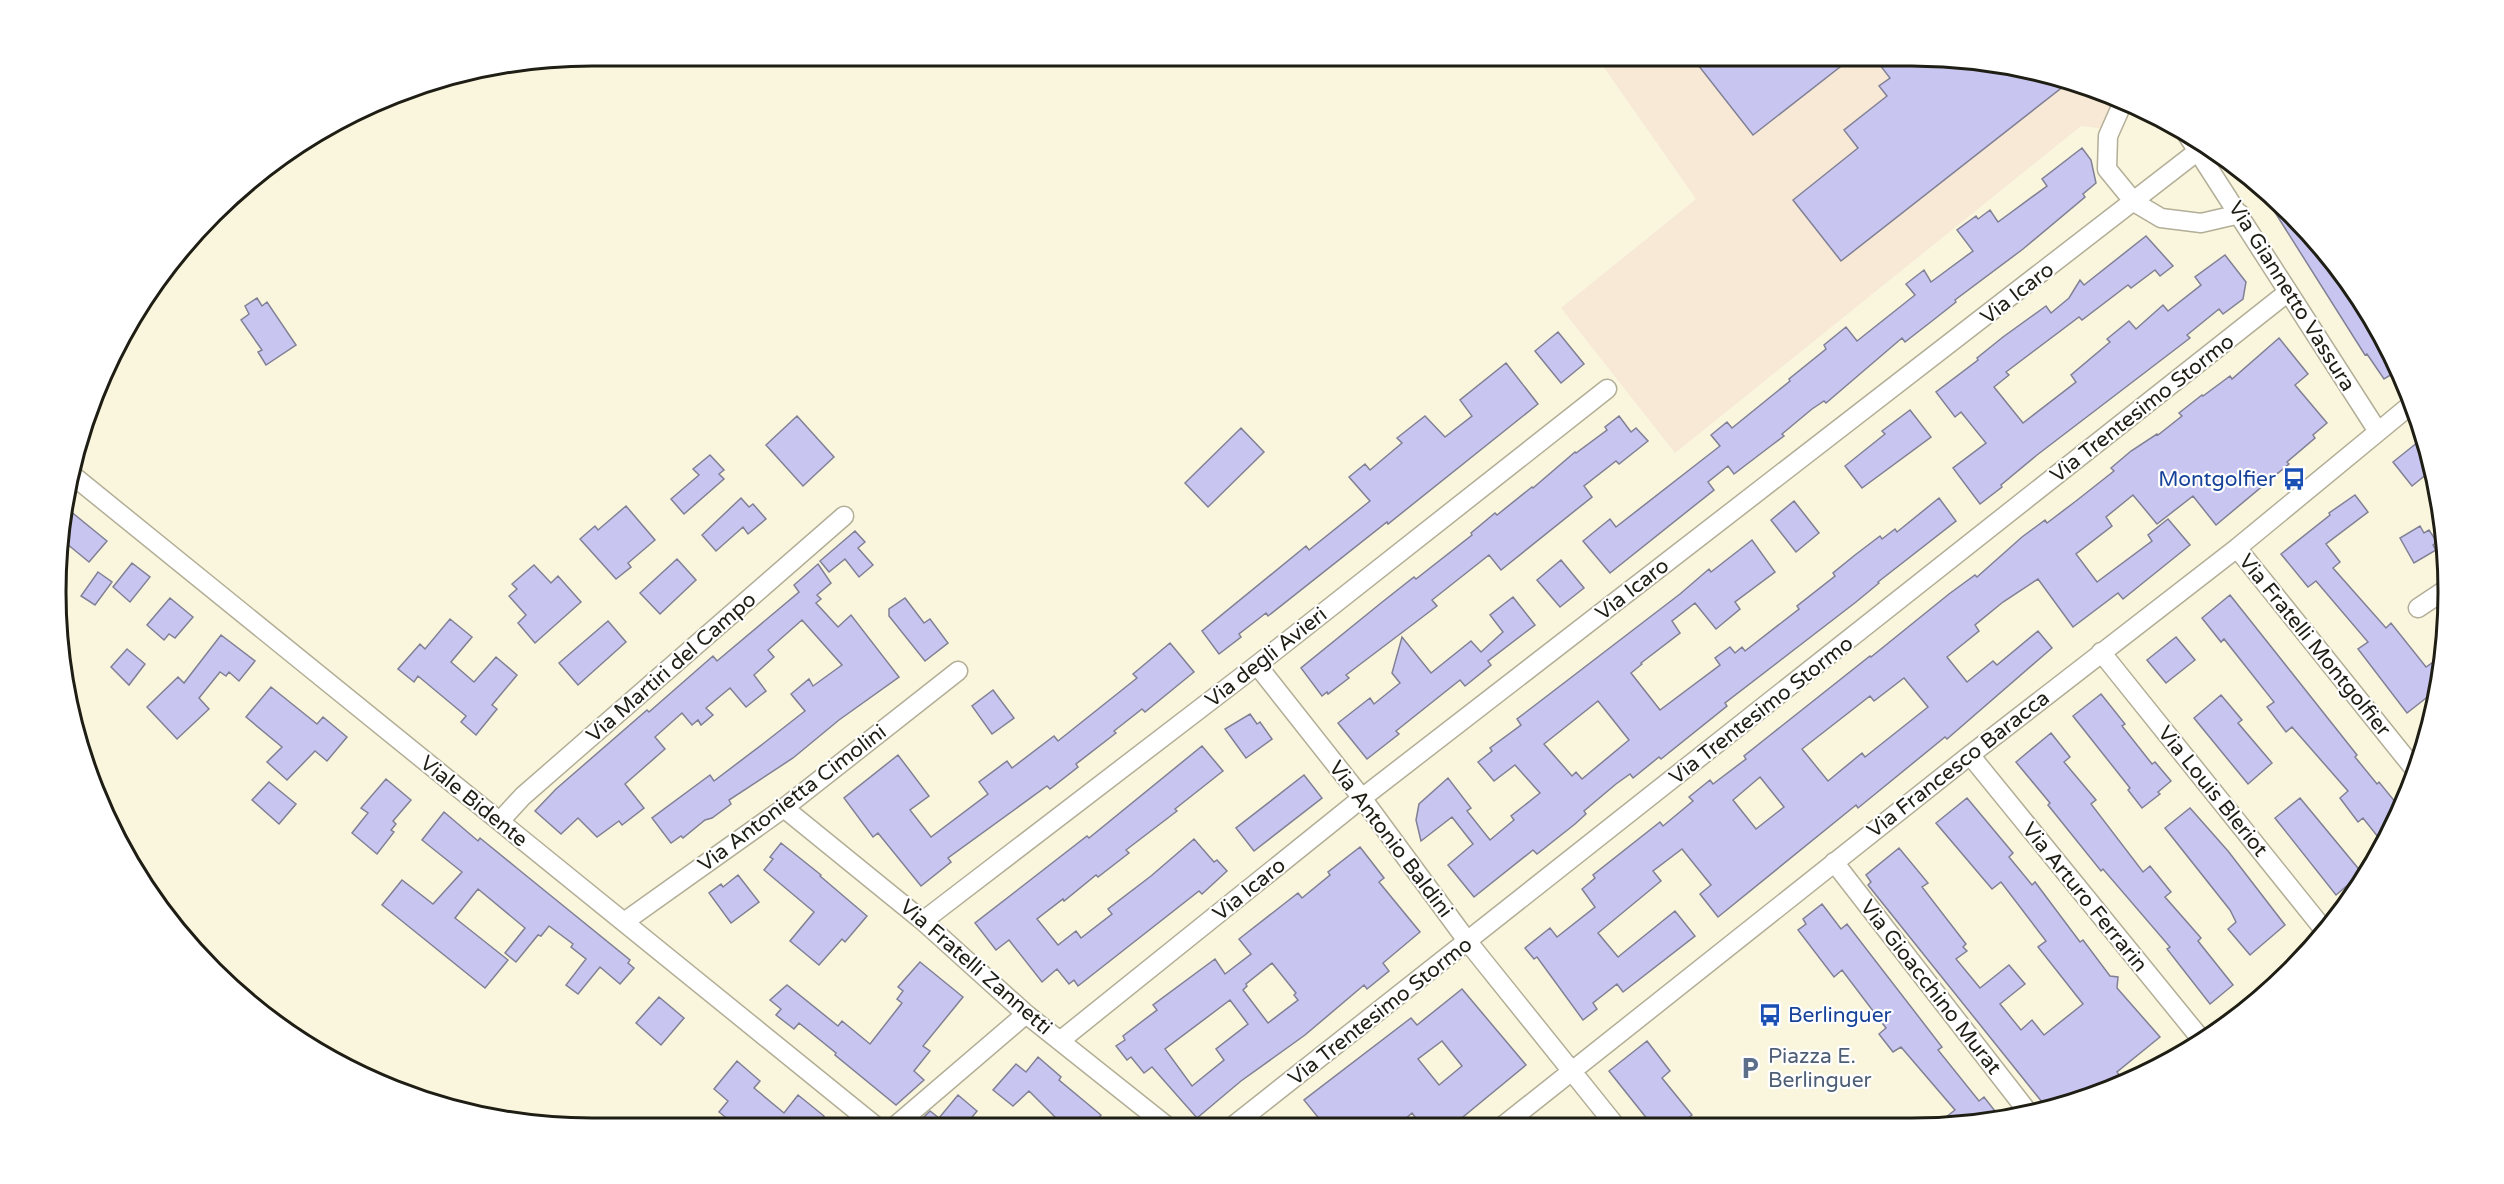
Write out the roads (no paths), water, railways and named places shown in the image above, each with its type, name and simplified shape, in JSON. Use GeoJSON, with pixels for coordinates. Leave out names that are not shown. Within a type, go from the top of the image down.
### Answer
{"type":"FeatureCollection","features":[{"type":"Feature","properties":{"kind":"street"},"geometry":{"type":"LineString","coordinates":[[2120,109],[2108,136],[2107,169],[2134,202],[2161,218],[2201,223],[2240,213]]}},
{"type":"Feature","properties":{"kind":"street","name":"Via Icaro"},"geometry":{"type":"LineString","coordinates":[[1061,1040],[1362,798],[2198,151]]}},
{"type":"Feature","properties":{"kind":"street","name":"Via Giannetto Vassura"},"geometry":{"type":"LineString","coordinates":[[2210,159],[2288,292],[2378,430]]}},
{"type":"Feature","properties":{"kind":"street","name":"Via Trentesimo Stormo"},"geometry":{"type":"LineString","coordinates":[[1243,1118],[2288,292]]}},
{"type":"Feature","properties":{"kind":"street","name":"Via degli Avieri"},"geometry":{"type":"LineString","coordinates":[[923,921],[1257,665],[1607,389]]}},
{"type":"Feature","properties":{"kind":"street","name":"Via Francesco Baracca"},"geometry":{"type":"LineString","coordinates":[[1513,1118],[1834,862],[2237,548],[2405,409]]}},
{"type":"Feature","properties":{"kind":"street","name":"Viale Bidente"},"geometry":{"type":"LineString","coordinates":[[78,480],[866,1118]]}},
{"type":"Feature","properties":{"kind":"street","name":"Via Martiri del Campo"},"geometry":{"type":"LineString","coordinates":[[500,821],[523,796],[844,516]]}},
{"type":"Feature","properties":{"kind":"street","name":"Via Fratelli Montgolfier"},"geometry":{"type":"LineString","coordinates":[[2237,548],[2409,763]]}},
{"type":"Feature","properties":{"kind":"street"},"geometry":{"type":"LineString","coordinates":[[2418,608],[2438,595]]}},
{"type":"Feature","properties":{"kind":"street","name":"Via Louis Bleriot"},"geometry":{"type":"LineString","coordinates":[[2101,652],[2319,924]]}},
{"type":"Feature","properties":{"kind":"street","name":"Via Antonio Baldini"},"geometry":{"type":"LineString","coordinates":[[1257,665],[1362,798],[1467,942],[1609,1118]]}},
{"type":"Feature","properties":{"kind":"street","name":"Via Antonietta Cimolini"},"geometry":{"type":"LineString","coordinates":[[624,922],[784,808],[958,671]]}},
{"type":"Feature","properties":{"kind":"street","name":"Via Arturo Ferrarin"},"geometry":{"type":"LineString","coordinates":[[1970,755],[2197,1034]]}},
{"type":"Feature","properties":{"kind":"street","name":"Via Fratelli Zannetti"},"geometry":{"type":"LineString","coordinates":[[784,808],[923,921],[1026,1014],[1158,1118]]}},
{"type":"Feature","properties":{"kind":"street","name":"Via Gioacchino Murat"},"geometry":{"type":"LineString","coordinates":[[1834,862],[2023,1106]]}},
{"type":"Feature","properties":{"kind":"street"},"geometry":{"type":"LineString","coordinates":[[906,1118],[1026,1014]]}},
{"type":"Feature","properties":{"kind":"place","name":"Montgolfier"},"geometry":{"type":"Point","coordinates":[2294,479]}},
{"type":"Feature","properties":{"kind":"place","name":"Berlinguer"},"geometry":{"type":"Point","coordinates":[1770,1015]}},
{"type":"Feature","properties":{"kind":"place","name":"Piazza E. Berlinguer"},"geometry":{"type":"Point","coordinates":[1750,1068]}}]}
